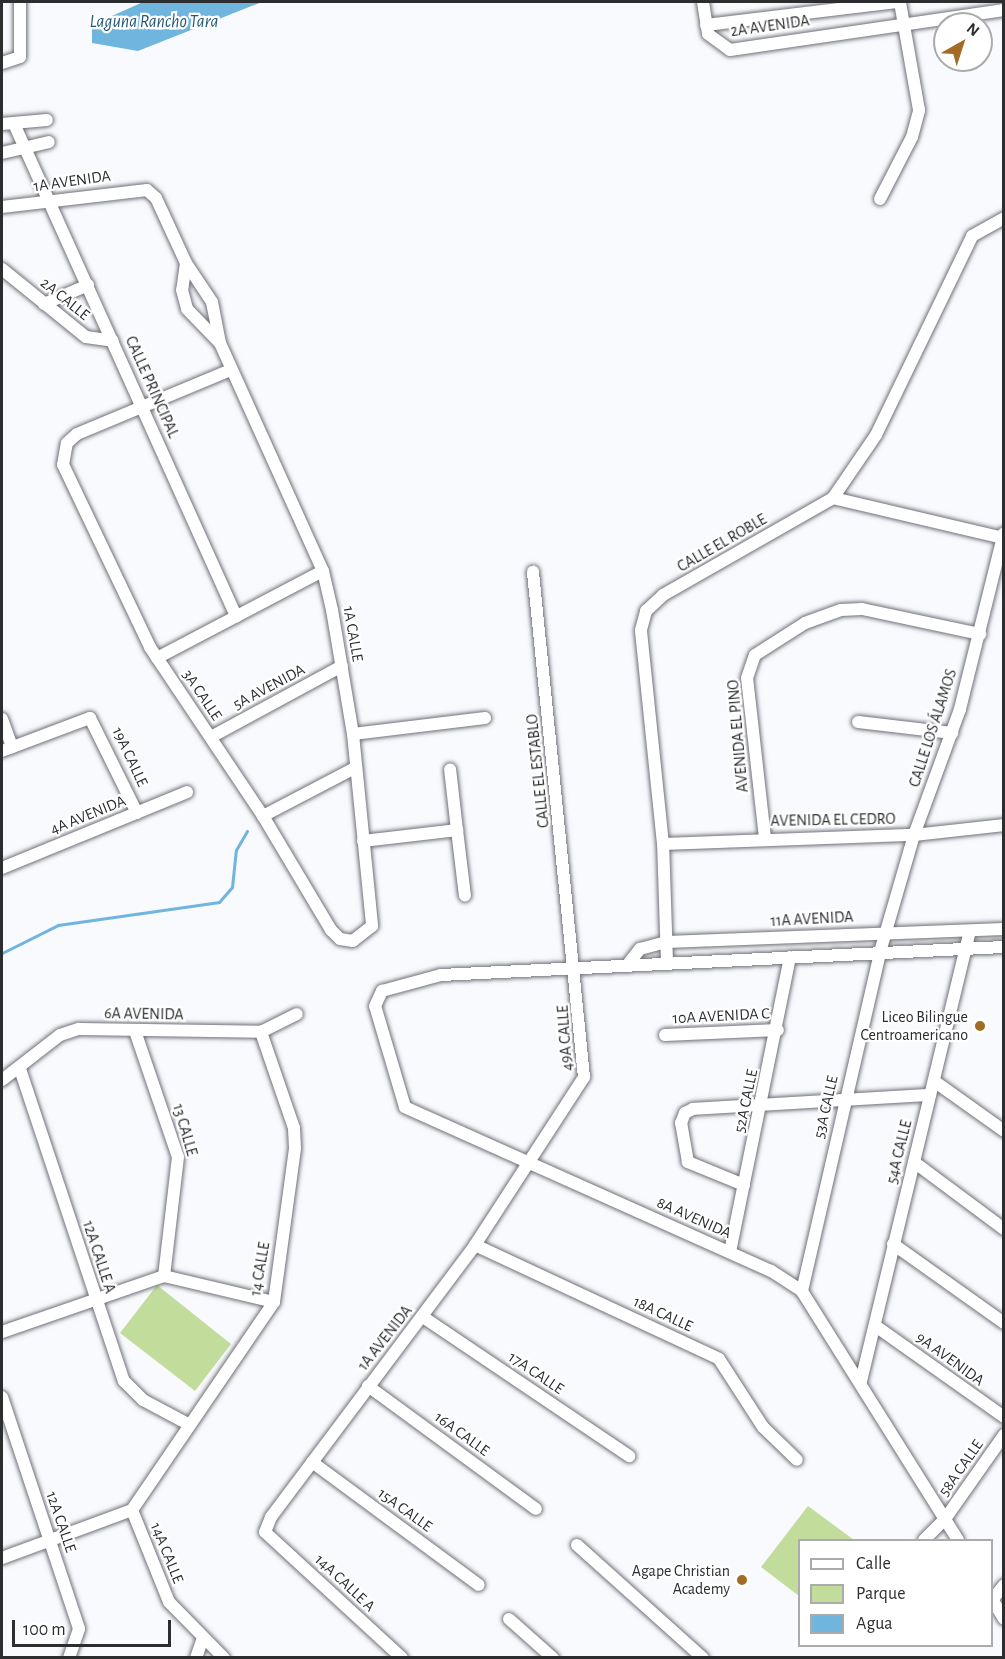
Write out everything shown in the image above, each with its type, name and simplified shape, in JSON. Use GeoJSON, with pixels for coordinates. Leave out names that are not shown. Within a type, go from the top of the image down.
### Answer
{"type":"FeatureCollection","features":[{"type":"Feature","properties":{"kind":"street"},"geometry":{"type":"LineString","coordinates":[[2,63],[21,57],[20,2]]}},
{"type":"Feature","properties":{"kind":"street"},"geometry":{"type":"LineString","coordinates":[[703,2],[706,25]]}},
{"type":"Feature","properties":{"kind":"street","name":"2A AVENIDA"},"geometry":{"type":"LineString","coordinates":[[895,2],[706,25],[713,42],[730,50],[904,23],[977,8],[1004,10]]}},
{"type":"Feature","properties":{"kind":"street"},"geometry":{"type":"LineString","coordinates":[[880,199],[912,137],[919,110],[900,2]]}},
{"type":"Feature","properties":{"kind":"street"},"geometry":{"type":"LineString","coordinates":[[2,124],[15,126],[47,120]]}},
{"type":"Feature","properties":{"kind":"street","name":"CALLE PRINCIPAL"},"geometry":{"type":"LineString","coordinates":[[15,126],[236,616]]}},
{"type":"Feature","properties":{"kind":"street"},"geometry":{"type":"LineString","coordinates":[[6,152],[49,142]]}},
{"type":"Feature","properties":{"kind":"street"},"geometry":{"type":"LineString","coordinates":[[6,152],[30,159]]}},
{"type":"Feature","properties":{"kind":"street","name":"1A AVENIDA"},"geometry":{"type":"LineString","coordinates":[[2,207],[147,190]]}},
{"type":"Feature","properties":{"kind":"street","name":"1A CALLE"},"geometry":{"type":"LineString","coordinates":[[147,190],[156,198],[186,264],[212,302],[220,343],[231,370],[323,571],[353,734],[372,926],[353,941]]}},
{"type":"Feature","properties":{"kind":"street","name":"CALLE EL ROBLE"},"geometry":{"type":"LineString","coordinates":[[667,962],[663,844],[641,630],[646,611],[663,596],[834,498],[876,435],[972,236],[1004,218]]}},
{"type":"Feature","properties":{"kind":"street","name":"1A CALLE"},"geometry":{"type":"LineString","coordinates":[[186,264],[182,290],[187,309],[220,343]]}},
{"type":"Feature","properties":{"kind":"street","name":"2A CALLE"},"geometry":{"type":"LineString","coordinates":[[2,269],[86,337],[113,341]]}},
{"type":"Feature","properties":{"kind":"street"},"geometry":{"type":"LineString","coordinates":[[44,304],[88,285]]}},
{"type":"Feature","properties":{"kind":"street"},"geometry":{"type":"LineString","coordinates":[[143,408],[231,370]]}},
{"type":"Feature","properties":{"kind":"street","name":"3A CALLE"},"geometry":{"type":"LineString","coordinates":[[143,408],[76,434],[67,443],[66,477],[134,620],[157,658],[263,816],[331,930],[340,939],[353,941]]}},
{"type":"Feature","properties":{"kind":"street"},"geometry":{"type":"LineString","coordinates":[[834,498],[1003,537]]}},
{"type":"Feature","properties":{"kind":"street","name":"CALLE LOS ÁLAMOS"},"geometry":{"type":"LineString","coordinates":[[886,932],[914,835],[952,733],[980,634],[1003,537]]}},
{"type":"Feature","properties":{"kind":"street"},"geometry":{"type":"LineString","coordinates":[[157,658],[323,571]]}},
{"type":"Feature","properties":{"kind":"street","name":"CALLE EL ESTABLO"},"geometry":{"type":"LineString","coordinates":[[533,572],[576,966]]}},
{"type":"Feature","properties":{"kind":"street","name":"AVENIDA EL PINO"},"geometry":{"type":"LineString","coordinates":[[765,838],[747,678],[755,655],[805,623],[841,610],[862,609],[980,634]]}},
{"type":"Feature","properties":{"kind":"street","name":"5A AVENIDA"},"geometry":{"type":"LineString","coordinates":[[211,737],[342,666]]}},
{"type":"Feature","properties":{"kind":"street","name":"19A CALLE"},"geometry":{"type":"LineString","coordinates":[[7,749],[90,718],[137,813]]}},
{"type":"Feature","properties":{"kind":"street"},"geometry":{"type":"LineString","coordinates":[[353,734],[485,718]]}},
{"type":"Feature","properties":{"kind":"street"},"geometry":{"type":"LineString","coordinates":[[2,719],[7,749]]}},
{"type":"Feature","properties":{"kind":"street"},"geometry":{"type":"LineString","coordinates":[[858,722],[952,733]]}},
{"type":"Feature","properties":{"kind":"street"},"geometry":{"type":"LineString","coordinates":[[263,816],[355,768]]}},
{"type":"Feature","properties":{"kind":"street"},"geometry":{"type":"LineString","coordinates":[[450,769],[465,896]]}},
{"type":"Feature","properties":{"kind":"street","name":"4A AVENIDA"},"geometry":{"type":"LineString","coordinates":[[2,868],[187,792]]}},
{"type":"Feature","properties":{"kind":"street","name":"AVENIDA EL CEDRO"},"geometry":{"type":"LineString","coordinates":[[663,844],[765,838],[914,835],[1004,825]]}},
{"type":"Feature","properties":{"kind":"street"},"geometry":{"type":"LineString","coordinates":[[363,841],[456,830]]}},
{"type":"Feature","properties":{"kind":"street","name":"11A AVENIDA"},"geometry":{"type":"LineString","coordinates":[[629,963],[639,949],[666,942],[1004,929]]}},
{"type":"Feature","properties":{"kind":"street","name":"54A CALLE"},"geometry":{"type":"LineString","coordinates":[[861,1381],[877,1327],[893,1244],[970,931]]}},
{"type":"Feature","properties":{"kind":"street","name":"53A CALLE"},"geometry":{"type":"LineString","coordinates":[[802,1291],[844,1103],[886,932]]}},
{"type":"Feature","properties":{"kind":"street"},"geometry":{"type":"LineString","coordinates":[[576,966],[1004,947]]}},
{"type":"Feature","properties":{"kind":"street","name":"52A CALLE"},"geometry":{"type":"LineString","coordinates":[[730,1252],[778,1030],[790,957]]}},
{"type":"Feature","properties":{"kind":"street","name":"8A AVENIDA"},"geometry":{"type":"LineString","coordinates":[[576,966],[441,975],[382,991],[376,997],[385,1047],[405,1107],[730,1252],[802,1291],[861,1381],[957,1539]]}},
{"type":"Feature","properties":{"kind":"street","name":"49A CALLE"},"geometry":{"type":"LineString","coordinates":[[531,1164],[585,1077],[576,966]]}},
{"type":"Feature","properties":{"kind":"street","name":"6A AVENIDA"},"geometry":{"type":"LineString","coordinates":[[2,1080],[20,1069],[60,1035],[79,1029],[261,1032],[297,1014]]}},
{"type":"Feature","properties":{"kind":"street","name":"10A AVENIDA C"},"geometry":{"type":"LineString","coordinates":[[665,1035],[778,1030]]}},
{"type":"Feature","properties":{"kind":"street","name":"13 CALLE"},"geometry":{"type":"LineString","coordinates":[[135,1031],[178,1157],[164,1276]]}},
{"type":"Feature","properties":{"kind":"street","name":"14 CALLE"},"geometry":{"type":"LineString","coordinates":[[132,1510],[188,1424],[274,1302],[294,1128],[261,1032]]}},
{"type":"Feature","properties":{"kind":"street","name":"12A CALLE A"},"geometry":{"type":"LineString","coordinates":[[20,1069],[124,1381],[143,1400],[188,1424]]}},
{"type":"Feature","properties":{"kind":"street"},"geometry":{"type":"LineString","coordinates":[[934,1080],[1004,1131]]}},
{"type":"Feature","properties":{"kind":"street"},"geometry":{"type":"LineString","coordinates":[[744,1185],[688,1162],[681,1123],[685,1113],[930,1095]]}},
{"type":"Feature","properties":{"kind":"street"},"geometry":{"type":"LineString","coordinates":[[914,1162],[1004,1229]]}},
{"type":"Feature","properties":{"kind":"street","name":"1A AVENIDA"},"geometry":{"type":"LineString","coordinates":[[265,1532],[271,1517],[368,1386],[423,1317],[531,1164]]}},
{"type":"Feature","properties":{"kind":"street"},"geometry":{"type":"LineString","coordinates":[[893,1244],[1004,1323]]}},
{"type":"Feature","properties":{"kind":"street","name":"18A CALLE"},"geometry":{"type":"LineString","coordinates":[[475,1245],[719,1359],[763,1427],[797,1460]]}},
{"type":"Feature","properties":{"kind":"street"},"geometry":{"type":"LineString","coordinates":[[2,1332],[96,1302],[164,1276],[274,1302]]}},
{"type":"Feature","properties":{"kind":"street","name":"17A CALLE"},"geometry":{"type":"LineString","coordinates":[[423,1317],[629,1456]]}},
{"type":"Feature","properties":{"kind":"street","name":"9A AVENIDA"},"geometry":{"type":"LineString","coordinates":[[877,1327],[1004,1417]]}},
{"type":"Feature","properties":{"kind":"street","name":"16A CALLE"},"geometry":{"type":"LineString","coordinates":[[368,1386],[536,1509]]}},
{"type":"Feature","properties":{"kind":"street","name":"12A CALLE"},"geometry":{"type":"LineString","coordinates":[[2,1397],[80,1629],[69,1658]]}},
{"type":"Feature","properties":{"kind":"street","name":"58A CALLE"},"geometry":{"type":"LineString","coordinates":[[925,1539],[945,1519],[1004,1435]]}},
{"type":"Feature","properties":{"kind":"street","name":"15A CALLE"},"geometry":{"type":"LineString","coordinates":[[312,1462],[479,1585]]}},
{"type":"Feature","properties":{"kind":"street"},"geometry":{"type":"LineString","coordinates":[[2,1558],[132,1510]]}},
{"type":"Feature","properties":{"kind":"street","name":"14A CALLE"},"geometry":{"type":"LineString","coordinates":[[132,1510],[169,1602],[224,1658]]}},
{"type":"Feature","properties":{"kind":"street","name":"14A CALLE A"},"geometry":{"type":"LineString","coordinates":[[265,1532],[402,1658]]}},
{"type":"Feature","properties":{"kind":"street"},"geometry":{"type":"LineString","coordinates":[[577,1545],[703,1658]]}},
{"type":"Feature","properties":{"kind":"street"},"geometry":{"type":"LineString","coordinates":[[993,1599],[1004,1585]]}},
{"type":"Feature","properties":{"kind":"street"},"geometry":{"type":"LineString","coordinates":[[993,1602],[1004,1619]]}},
{"type":"Feature","properties":{"kind":"street"},"geometry":{"type":"LineString","coordinates":[[509,1619],[553,1658]]}},
{"type":"Feature","properties":{"kind":"street"},"geometry":{"type":"LineString","coordinates":[[196,1658],[203,1638]]}},
{"type":"Feature","properties":{"kind":"green space"},"geometry":{"type":"Polygon","coordinates":[[[157,1285],[231,1344],[195,1391],[120,1333],[157,1285]]]}},
{"type":"Feature","properties":{"kind":"green space"},"geometry":{"type":"Polygon","coordinates":[[[808,1506],[853,1539],[798,1539],[798,1595],[761,1567],[808,1506]]]}},
{"type":"Feature","properties":{"kind":"water","name":"Laguna Rancho Tara"},"geometry":{"type":"Polygon","coordinates":[[[143,2],[262,2],[138,51],[92,43],[92,25],[143,2]]]}},
{"type":"Feature","properties":{"kind":"waterway"},"geometry":{"type":"LineString","coordinates":[[2,953],[58,925],[219,902],[232,887],[236,850],[247,831]]}},
{"type":"Feature","properties":{"kind":"place","name":"Liceo Bilingue Centroamericano"},"geometry":{"type":"Point","coordinates":[980,1026]}},
{"type":"Feature","properties":{"kind":"place","name":"Agape Christian Academy"},"geometry":{"type":"Point","coordinates":[742,1580]}}]}
